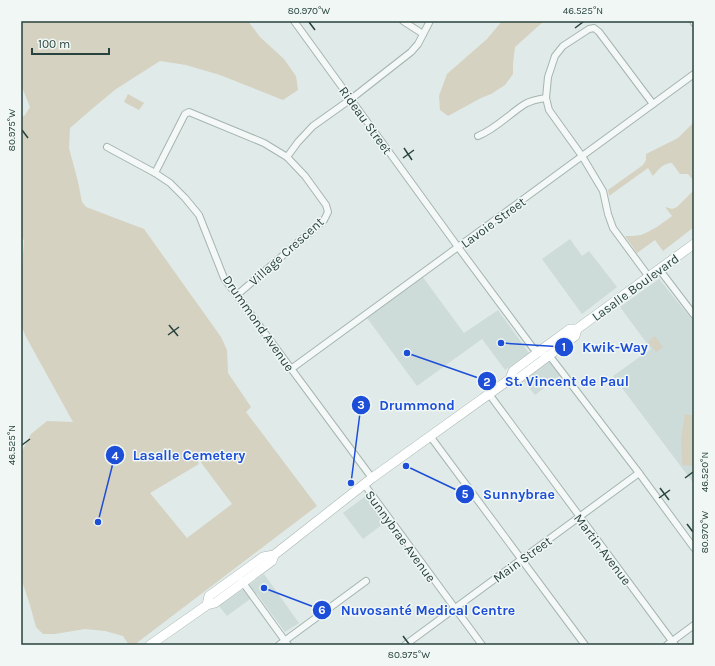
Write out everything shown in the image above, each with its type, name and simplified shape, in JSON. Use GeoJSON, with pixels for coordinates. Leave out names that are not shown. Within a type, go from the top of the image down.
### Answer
{"type":"FeatureCollection","features":[{"type":"Feature","properties":{"kind":"main road","name":"Lasalle Boulevard"},"geometry":{"type":"LineString","coordinates":[[510,379],[513,371],[539,351],[570,329],[577,329],[694,244]]}},
{"type":"Feature","properties":{"kind":"main road","name":"Lasalle Boulevard"},"geometry":{"type":"LineString","coordinates":[[150,645],[207,605],[215,603],[240,579],[272,561],[274,555],[364,484],[488,394],[510,379],[519,378],[548,357],[575,336],[577,329]]}},
{"type":"Feature","properties":{"kind":"street","name":"Rideau Street"},"geometry":{"type":"LineString","coordinates":[[294,21],[533,348],[552,359],[694,548]]}},
{"type":"Feature","properties":{"kind":"street"},"geometry":{"type":"LineString","coordinates":[[403,21],[423,34]]}},
{"type":"Feature","properties":{"kind":"street"},"geometry":{"type":"LineString","coordinates":[[287,157],[298,142],[313,126],[351,99],[411,52],[418,44],[430,21]]}},
{"type":"Feature","properties":{"kind":"street"},"geometry":{"type":"LineString","coordinates":[[649,277],[613,228],[608,214],[603,190],[582,156],[549,110],[546,98],[548,77],[555,56],[563,46],[589,29],[594,28],[599,32],[653,104]]}},
{"type":"Feature","properties":{"kind":"street","name":"Lavoie Street"},"geometry":{"type":"LineString","coordinates":[[291,369],[694,74]]}},
{"type":"Feature","properties":{"kind":"street"},"geometry":{"type":"LineString","coordinates":[[478,136],[486,133],[524,105],[537,99],[546,98]]}},
{"type":"Feature","properties":{"kind":"street","name":"Village Crescent"},"geometry":{"type":"LineString","coordinates":[[155,174],[185,114],[189,112],[263,143],[287,157],[305,176],[326,205],[328,212],[324,220],[237,295]]}},
{"type":"Feature","properties":{"kind":"street","name":"Drummond Avenue"},"geometry":{"type":"LineString","coordinates":[[107,148],[170,183],[199,215],[224,278],[372,478]]}},
{"type":"Feature","properties":{"kind":"street"},"geometry":{"type":"LineString","coordinates":[[659,269],[694,315]]}},
{"type":"Feature","properties":{"kind":"street","name":"Martin Avenue"},"geometry":{"type":"LineString","coordinates":[[488,394],[672,644]]}},
{"type":"Feature","properties":{"kind":"street"},"geometry":{"type":"LineString","coordinates":[[430,436],[585,645]]}},
{"type":"Feature","properties":{"kind":"street","name":"Main Street"},"geometry":{"type":"LineString","coordinates":[[405,645],[639,473]]}},
{"type":"Feature","properties":{"kind":"street","name":"Sunnybrae Avenue"},"geometry":{"type":"LineString","coordinates":[[364,484],[482,645]]}},
{"type":"Feature","properties":{"kind":"street"},"geometry":{"type":"LineString","coordinates":[[240,579],[287,643]]}},
{"type":"Feature","properties":{"kind":"street"},"geometry":{"type":"LineString","coordinates":[[279,645],[287,643],[366,581]]}},
{"type":"Feature","properties":{"kind":"street"},"geometry":{"type":"LineString","coordinates":[[672,644],[694,625]]}},
{"type":"Feature","properties":{"kind":"shaded area"},"geometry":{"type":"Polygon","coordinates":[[[21,21],[248,21],[260,37],[284,59],[296,76],[298,90],[283,100],[220,75],[186,65],[160,61],[116,89],[70,128],[69,148],[82,202],[86,207],[144,229],[221,337],[227,350],[228,373],[251,407],[246,412],[317,506],[134,645],[129,645],[123,636],[105,631],[85,629],[55,634],[43,634],[36,627],[21,578],[21,453],[31,434],[47,421],[73,422],[25,335],[21,324],[21,279],[24,241],[21,235],[21,118],[30,107],[21,85],[21,21]],[[194,453],[199,464],[150,493],[187,538],[232,504],[194,453]]]}},
{"type":"Feature","properties":{"kind":"shaded area"},"geometry":{"type":"Polygon","coordinates":[[[502,21],[544,21],[515,47],[513,74],[505,85],[491,94],[448,116],[440,110],[439,96],[447,74],[487,39],[502,21]]]}},
{"type":"Feature","properties":{"kind":"shaded area"},"geometry":{"type":"Polygon","coordinates":[[[128,94],[144,103],[139,110],[124,102],[128,94]]]}},
{"type":"Feature","properties":{"kind":"shaded area"},"geometry":{"type":"Polygon","coordinates":[[[694,122],[694,181],[688,174],[680,174],[672,163],[669,163],[661,167],[653,176],[648,168],[609,196],[608,190],[643,165],[646,160],[646,154],[678,138],[694,122]]]}},
{"type":"Feature","properties":{"kind":"shaded area"},"geometry":{"type":"Polygon","coordinates":[[[694,190],[694,227],[663,251],[655,240],[637,253],[625,236],[641,235],[657,227],[672,216],[665,207],[672,209],[677,207],[694,190]]]}},
{"type":"Feature","properties":{"kind":"shaded area"},"geometry":{"type":"Polygon","coordinates":[[[570,239],[582,256],[589,251],[617,287],[582,314],[542,259],[570,239]]]}},
{"type":"Feature","properties":{"kind":"shaded area"},"geometry":{"type":"Polygon","coordinates":[[[422,276],[464,333],[498,310],[529,353],[505,370],[482,339],[417,386],[367,318],[422,276]]]}},
{"type":"Feature","properties":{"kind":"shaded area"},"geometry":{"type":"Polygon","coordinates":[[[659,279],[694,322],[694,484],[613,376],[651,349],[620,307],[659,279]]]}},
{"type":"Feature","properties":{"kind":"shaded area"},"geometry":{"type":"Polygon","coordinates":[[[655,336],[663,347],[656,352],[648,342],[655,336]]]}},
{"type":"Feature","properties":{"kind":"shaded area"},"geometry":{"type":"Polygon","coordinates":[[[548,361],[561,375],[535,395],[522,379],[548,361]]]}},
{"type":"Feature","properties":{"kind":"shaded area"},"geometry":{"type":"Polygon","coordinates":[[[685,414],[694,416],[694,466],[682,465],[681,439],[685,414]]]}},
{"type":"Feature","properties":{"kind":"shaded area"},"geometry":{"type":"Polygon","coordinates":[[[367,495],[387,521],[363,539],[343,513],[367,495]]]}},
{"type":"Feature","properties":{"kind":"shaded area"},"geometry":{"type":"Polygon","coordinates":[[[264,574],[299,623],[285,632],[257,594],[227,616],[219,606],[264,574]]]}},
{"type":"Feature","properties":{"kind":"place","name":"Kwik-Way"},"geometry":{"type":"Point","coordinates":[501,343]}},
{"type":"Feature","properties":{"kind":"place","name":"St. Vincent de Paul"},"geometry":{"type":"Point","coordinates":[407,353]}},
{"type":"Feature","properties":{"kind":"place","name":"Sunnybrae"},"geometry":{"type":"Point","coordinates":[406,466]}},
{"type":"Feature","properties":{"kind":"place","name":"Drummond"},"geometry":{"type":"Point","coordinates":[351,483]}},
{"type":"Feature","properties":{"kind":"place","name":"Lasalle Cemetery"},"geometry":{"type":"Point","coordinates":[98,522]}},
{"type":"Feature","properties":{"kind":"place","name":"Nuvosanté Medical Centre"},"geometry":{"type":"Point","coordinates":[264,588]}}]}
